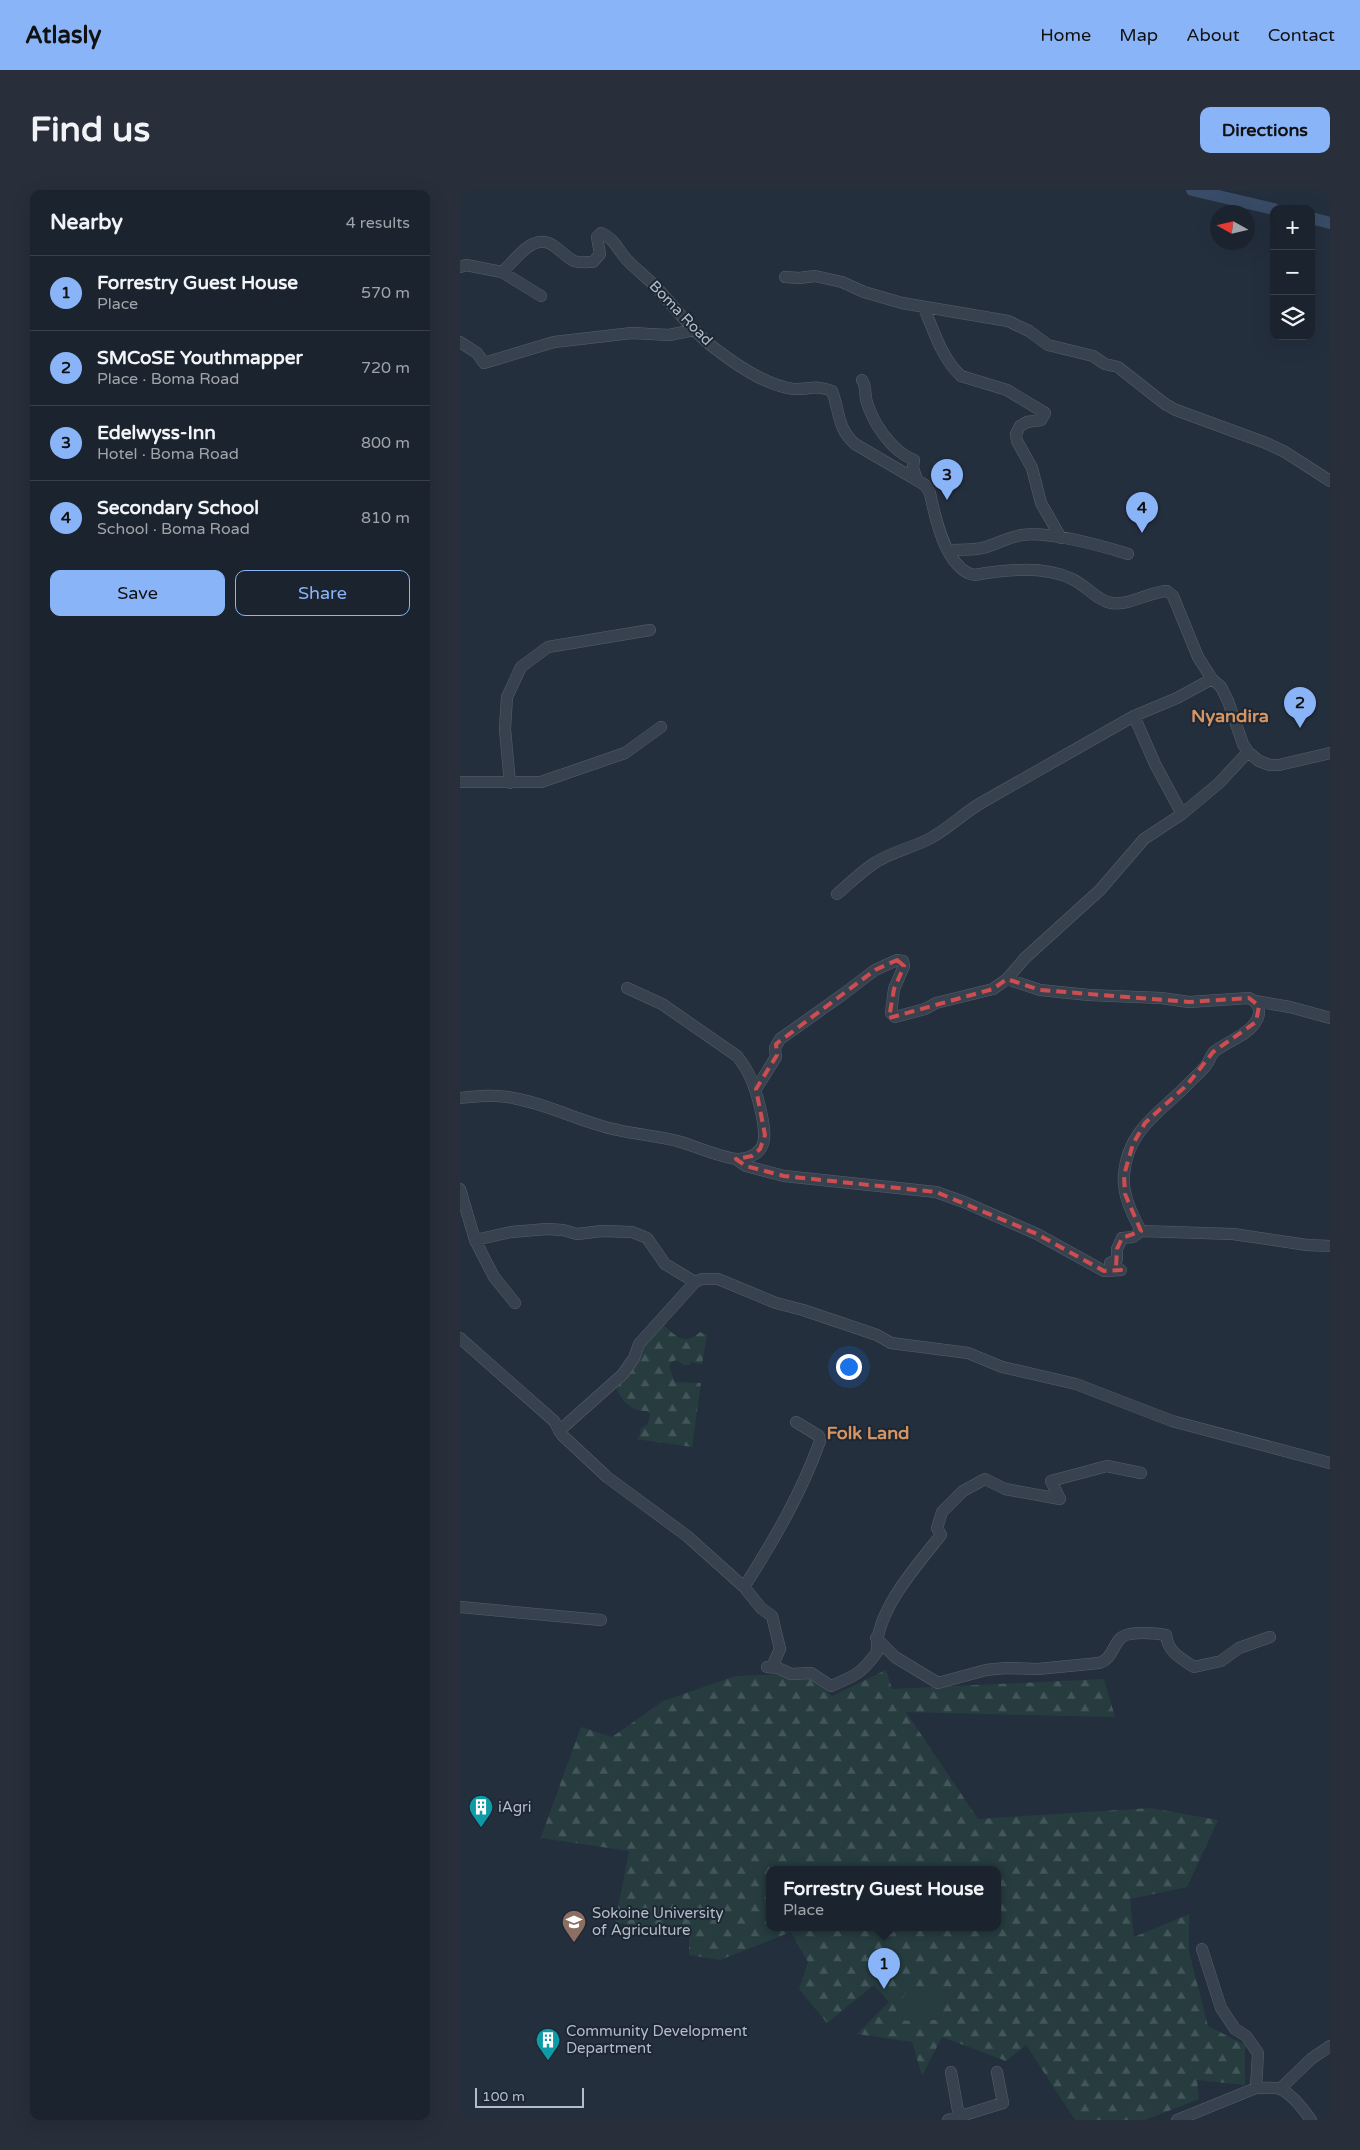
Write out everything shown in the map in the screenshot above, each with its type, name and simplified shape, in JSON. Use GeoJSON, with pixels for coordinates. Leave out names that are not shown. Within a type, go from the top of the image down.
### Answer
{"type":"FeatureCollection","features":[{"type":"Feature","properties":{"kind":"street","name":"Boma Road"},"geometry":{"type":"LineString","coordinates":[[502,272],[513,264],[518,254],[534,243],[546,243],[560,248],[575,262],[593,262],[600,254],[597,237],[601,233],[609,236],[626,259],[654,286],[694,330],[725,356],[772,382],[796,389],[820,387],[832,391],[837,413],[846,436],[855,444],[925,485],[930,493],[948,550],[959,568],[966,573],[974,575],[1029,571],[1052,573],[1072,579],[1109,603],[1127,602],[1158,591],[1167,591],[1173,596],[1189,638],[1212,679],[1221,687],[1243,744],[1248,752]]}},
{"type":"Feature","properties":{"kind":"street"},"geometry":{"type":"LineString","coordinates":[[460,267],[466,265],[502,272],[541,296]]}},
{"type":"Feature","properties":{"kind":"street"},"geometry":{"type":"LineString","coordinates":[[785,276],[798,278],[816,276],[842,282],[864,292],[924,308],[1008,321],[1029,331],[1048,346],[1093,356],[1105,364],[1118,367],[1165,404],[1176,410],[1266,443],[1330,481]]}},
{"type":"Feature","properties":{"kind":"street"},"geometry":{"type":"LineString","coordinates":[[924,308],[946,358],[961,376],[1007,390],[1045,412],[1041,420],[1027,422],[1020,426],[1016,434],[1017,441],[1032,468],[1041,503],[1061,538]]}},
{"type":"Feature","properties":{"kind":"street"},"geometry":{"type":"LineString","coordinates":[[460,342],[477,353],[484,364],[554,342],[632,334],[670,335],[694,330]]}},
{"type":"Feature","properties":{"kind":"street"},"geometry":{"type":"LineString","coordinates":[[862,380],[866,399],[874,418],[894,447],[914,460],[913,468],[917,480]]}},
{"type":"Feature","properties":{"kind":"street"},"geometry":{"type":"LineString","coordinates":[[948,550],[985,548],[1004,539],[1039,534],[1104,546],[1128,554]]}},
{"type":"Feature","properties":{"kind":"street"},"geometry":{"type":"LineString","coordinates":[[510,783],[505,729],[508,697],[521,668],[548,647],[650,630]]}},
{"type":"Feature","properties":{"kind":"street"},"geometry":{"type":"LineString","coordinates":[[837,894],[873,864],[952,826],[968,811],[981,803],[1134,716],[1177,698],[1212,679]]}},
{"type":"Feature","properties":{"kind":"street"},"geometry":{"type":"LineString","coordinates":[[1134,716],[1155,764],[1182,814]]}},
{"type":"Feature","properties":{"kind":"street"},"geometry":{"type":"LineString","coordinates":[[460,782],[541,782],[625,753],[661,727]]}},
{"type":"Feature","properties":{"kind":"street"},"geometry":{"type":"LineString","coordinates":[[756,1089],[776,1057],[776,1044],[780,1039],[875,970],[897,960],[904,963],[894,988],[891,1013],[895,1017],[925,1009],[936,1003],[993,989],[1007,979],[1025,958],[1100,890],[1144,839],[1182,814],[1219,783],[1248,752],[1270,765],[1278,765],[1330,753]]}},
{"type":"Feature","properties":{"kind":"street"},"geometry":{"type":"LineString","coordinates":[[1007,979],[1040,990],[1089,995],[1189,1002],[1240,998],[1290,1007],[1330,1018]]}},
{"type":"Feature","properties":{"kind":"street"},"geometry":{"type":"LineString","coordinates":[[627,988],[662,1004],[737,1056],[752,1078],[765,1126],[765,1135],[760,1150],[752,1156],[736,1159]]}},
{"type":"Feature","properties":{"kind":"street"},"geometry":{"type":"LineString","coordinates":[[1141,1231],[1125,1194],[1124,1175],[1133,1144],[1145,1123],[1187,1085],[1208,1063],[1213,1052],[1248,1031],[1256,1022],[1259,1006],[1255,1001]]}},
{"type":"Feature","properties":{"kind":"street"},"geometry":{"type":"LineString","coordinates":[[460,1098],[490,1095],[514,1098],[618,1130],[652,1135],[736,1159],[746,1166],[784,1176],[936,1192],[1038,1234],[1104,1271],[1121,1270],[1110,1263],[1117,1259],[1117,1249],[1122,1238],[1133,1237],[1141,1231],[1233,1234],[1308,1245],[1330,1246]]}},
{"type":"Feature","properties":{"kind":"street"},"geometry":{"type":"LineString","coordinates":[[460,1189],[475,1240],[494,1277],[515,1303]]}},
{"type":"Feature","properties":{"kind":"street"},"geometry":{"type":"LineString","coordinates":[[475,1240],[511,1232],[546,1229],[563,1230],[577,1234],[602,1231],[632,1232],[647,1238],[665,1264],[695,1282]]}},
{"type":"Feature","properties":{"kind":"street"},"geometry":{"type":"LineString","coordinates":[[559,1431],[623,1374],[634,1358],[639,1344],[695,1282],[702,1279],[724,1280],[776,1303],[877,1335],[891,1343],[968,1353],[1002,1367],[1076,1384],[1189,1426],[1330,1462]]}},
{"type":"Feature","properties":{"kind":"street"},"geometry":{"type":"LineString","coordinates":[[460,1338],[554,1421],[559,1431],[608,1477],[687,1536],[744,1587],[761,1608],[772,1616],[780,1649],[770,1667],[791,1674],[811,1674],[832,1686],[852,1678],[864,1670],[877,1652],[876,1638],[903,1582],[941,1535],[938,1528],[942,1512],[963,1492],[985,1479],[1005,1489],[1060,1499],[1051,1481],[1107,1466],[1141,1474]]}},
{"type":"Feature","properties":{"kind":"street"},"geometry":{"type":"LineString","coordinates":[[744,1587],[801,1490],[820,1441],[819,1436],[796,1422]]}},
{"type":"Feature","properties":{"kind":"street"},"geometry":{"type":"LineString","coordinates":[[460,1607],[601,1620]]}},
{"type":"Feature","properties":{"kind":"street"},"geometry":{"type":"LineString","coordinates":[[876,1638],[895,1657],[938,1683],[986,1670],[1006,1668],[1038,1669],[1099,1663],[1106,1661],[1123,1636],[1132,1633],[1166,1635],[1167,1646],[1177,1657],[1194,1667],[1221,1661],[1239,1648],[1270,1637]]}},
{"type":"Feature","properties":{"kind":"street"},"geometry":{"type":"LineString","coordinates":[[1202,1949],[1221,2008],[1236,2029],[1246,2036],[1258,2053],[1256,2088]]}},
{"type":"Feature","properties":{"kind":"street"},"geometry":{"type":"LineString","coordinates":[[1280,2089],[1311,2059],[1330,2046]]}},
{"type":"Feature","properties":{"kind":"street"},"geometry":{"type":"LineString","coordinates":[[951,2072],[960,2116]]}},
{"type":"Feature","properties":{"kind":"street"},"geometry":{"type":"LineString","coordinates":[[948,2120],[1003,2102],[997,2072]]}},
{"type":"Feature","properties":{"kind":"street"},"geometry":{"type":"LineString","coordinates":[[1177,2120],[1256,2088],[1280,2089],[1297,2103],[1311,2120]]}},
{"type":"Feature","properties":{"kind":"highlighted area"},"geometry":{"type":"Polygon","coordinates":[[[897,960],[904,966],[894,989],[889,1018],[993,989],[1007,979],[1040,990],[1189,1002],[1249,998],[1259,1006],[1256,1022],[1213,1052],[1187,1085],[1145,1123],[1133,1144],[1124,1175],[1125,1194],[1141,1231],[1122,1238],[1117,1249],[1116,1267],[1121,1270],[1116,1272],[1104,1271],[1037,1234],[936,1192],[784,1176],[746,1166],[736,1159],[752,1156],[760,1149],[765,1135],[756,1089],[777,1055],[776,1044],[875,970],[897,960]]]}},
{"type":"Feature","properties":{"kind":"green space"},"geometry":{"type":"Polygon","coordinates":[[[661,1323],[679,1338],[689,1339],[700,1332],[707,1335],[702,1364],[691,1362],[690,1365],[684,1365],[676,1360],[669,1366],[675,1382],[701,1383],[692,1447],[636,1439],[639,1437],[641,1428],[648,1424],[650,1414],[647,1411],[641,1411],[628,1405],[616,1388],[607,1386],[661,1323]]]}},
{"type":"Feature","properties":{"kind":"green space"},"geometry":{"type":"Polygon","coordinates":[[[886,1670],[892,1689],[1104,1679],[1115,1717],[906,1712],[978,1819],[1151,1808],[1218,1820],[1187,1887],[1130,1899],[1134,1937],[1189,1914],[1189,1952],[1208,2026],[1245,2045],[1245,2085],[1197,2080],[1199,2099],[1145,2120],[1075,2120],[1026,2045],[1006,2061],[942,2037],[922,2076],[912,2042],[857,2034],[889,2002],[874,1985],[827,2023],[799,1989],[808,1962],[791,1932],[720,1960],[689,1955],[689,1932],[615,1923],[629,1851],[541,1838],[536,1846],[581,1727],[612,1737],[663,1701],[735,1676],[791,1674],[813,1679],[832,1696],[886,1670]]]}},
{"type":"Feature","properties":{"kind":"green space"},"geometry":{"type":"Polygon","coordinates":[[[908,1988],[944,1991],[939,2020],[891,2021],[908,1988]]]}},
{"type":"Feature","properties":{"kind":"waterway"},"geometry":{"type":"LineString","coordinates":[[1192,190],[1270,208]]}},
{"type":"Feature","properties":{"kind":"waterway"},"geometry":{"type":"LineString","coordinates":[[1315,219],[1330,223]]}},
{"type":"Feature","properties":{"kind":"place","name":"Edelwyss-Inn"},"geometry":{"type":"Point","coordinates":[947,500]}},
{"type":"Feature","properties":{"kind":"place","name":"Secondary School"},"geometry":{"type":"Point","coordinates":[1142,533]}},
{"type":"Feature","properties":{"kind":"place","name":"SMCoSE Youthmapper"},"geometry":{"type":"Point","coordinates":[1300,728]}},
{"type":"Feature","properties":{"kind":"place","name":"iAgri"},"geometry":{"type":"Point","coordinates":[481,1828]}},
{"type":"Feature","properties":{"kind":"place","name":"Sokoine University of Agriculture"},"geometry":{"type":"Point","coordinates":[574,1943]}},
{"type":"Feature","properties":{"kind":"place","name":"Forrestry Guest House"},"geometry":{"type":"Point","coordinates":[884,1989]}},
{"type":"Feature","properties":{"kind":"place","name":"Community Development Department"},"geometry":{"type":"Point","coordinates":[548,2061]}},
{"type":"Feature","properties":{"kind":"district","name":"Nyandira"},"geometry":{"type":"Point","coordinates":[1230,716]}},
{"type":"Feature","properties":{"kind":"district","name":"Folk Land"},"geometry":{"type":"Point","coordinates":[868,1433]}}]}
